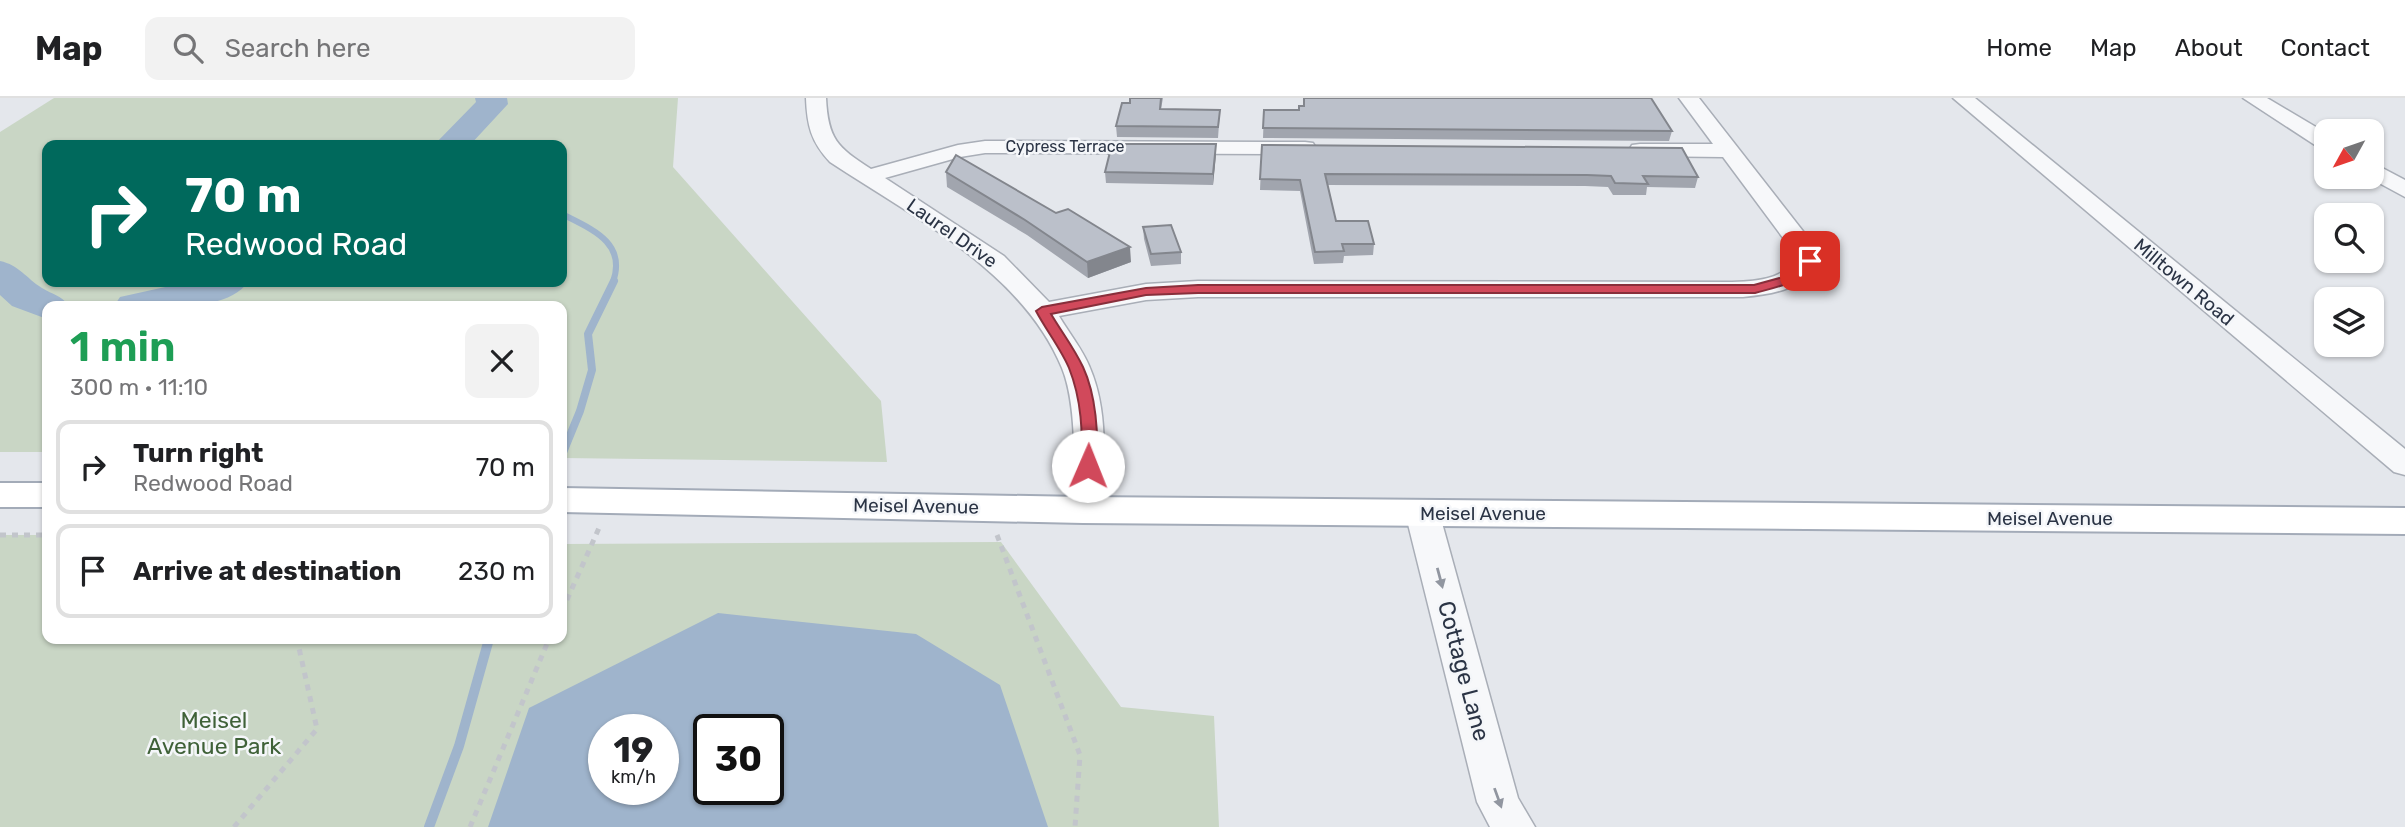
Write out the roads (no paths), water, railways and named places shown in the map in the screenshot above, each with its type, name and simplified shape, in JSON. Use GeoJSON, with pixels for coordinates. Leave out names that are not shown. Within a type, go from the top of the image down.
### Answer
{"type":"FeatureCollection","features":[{"type":"Feature","properties":{"kind":"main road"},"geometry":{"type":"LineString","coordinates":[[0,495],[42,495]]}},
{"type":"Feature","properties":{"kind":"main road","name":"Meisel Avenue"},"geometry":{"type":"LineString","coordinates":[[583,510],[1422,512],[2405,521]]}},
{"type":"Feature","properties":{"kind":"street","name":"Laurel Drive"},"geometry":{"type":"LineString","coordinates":[[816,98],[817,129],[822,142],[838,157],[995,261],[1042,311],[1076,368],[1084,398],[1090,444],[1083,510]]}},
{"type":"Feature","properties":{"kind":"street"},"geometry":{"type":"LineString","coordinates":[[1042,311],[1146,292],[1198,289],[1731,290],[1765,287],[1792,279],[1804,271],[1810,261],[1804,249],[1689,98]]}},
{"type":"Feature","properties":{"kind":"street","name":"Milltown Road"},"geometry":{"type":"LineString","coordinates":[[1963,98],[2405,465]]}},
{"type":"Feature","properties":{"kind":"street"},"geometry":{"type":"LineString","coordinates":[[2253,98],[2314,135]]}},
{"type":"Feature","properties":{"kind":"street","name":"Cypress Terrace"},"geometry":{"type":"LineString","coordinates":[[869,176],[958,151],[985,147],[1329,148]]}},
{"type":"Feature","properties":{"kind":"street"},"geometry":{"type":"LineString","coordinates":[[1618,150],[1728,151]]}},
{"type":"Feature","properties":{"kind":"street"},"geometry":{"type":"LineString","coordinates":[[2384,177],[2405,190]]}},
{"type":"Feature","properties":{"kind":"street","name":"Cottage Lane"},"geometry":{"type":"LineString","coordinates":[[1422,512],[1498,802],[1513,827]]}},
{"type":"Feature","properties":{"kind":"water"},"geometry":{"type":"Polygon","coordinates":[[[718,613],[916,634],[1000,685],[1048,827],[488,827],[529,708],[718,613]]]}},
{"type":"Feature","properties":{"kind":"waterway"},"geometry":{"type":"LineString","coordinates":[[456,140],[492,104],[491,98]]}},
{"type":"Feature","properties":{"kind":"waterway"},"geometry":{"type":"LineString","coordinates":[[567,216],[595,232],[611,247],[616,268],[613,282]]}},
{"type":"Feature","properties":{"kind":"waterway"},"geometry":{"type":"LineString","coordinates":[[0,273],[27,297],[42,303]]}},
{"type":"Feature","properties":{"kind":"waterway"},"geometry":{"type":"LineString","coordinates":[[567,443],[592,370],[588,334],[614,281]]}},
{"type":"Feature","properties":{"kind":"waterway"},"geometry":{"type":"LineString","coordinates":[[160,301],[213,287]]}},
{"type":"Feature","properties":{"kind":"waterway"},"geometry":{"type":"LineString","coordinates":[[429,827],[459,746],[488,644]]}},
{"type":"Feature","properties":{"kind":"park label","name":"Meisel Avenue Park"},"geometry":{"type":"Point","coordinates":[214,733]}}]}
